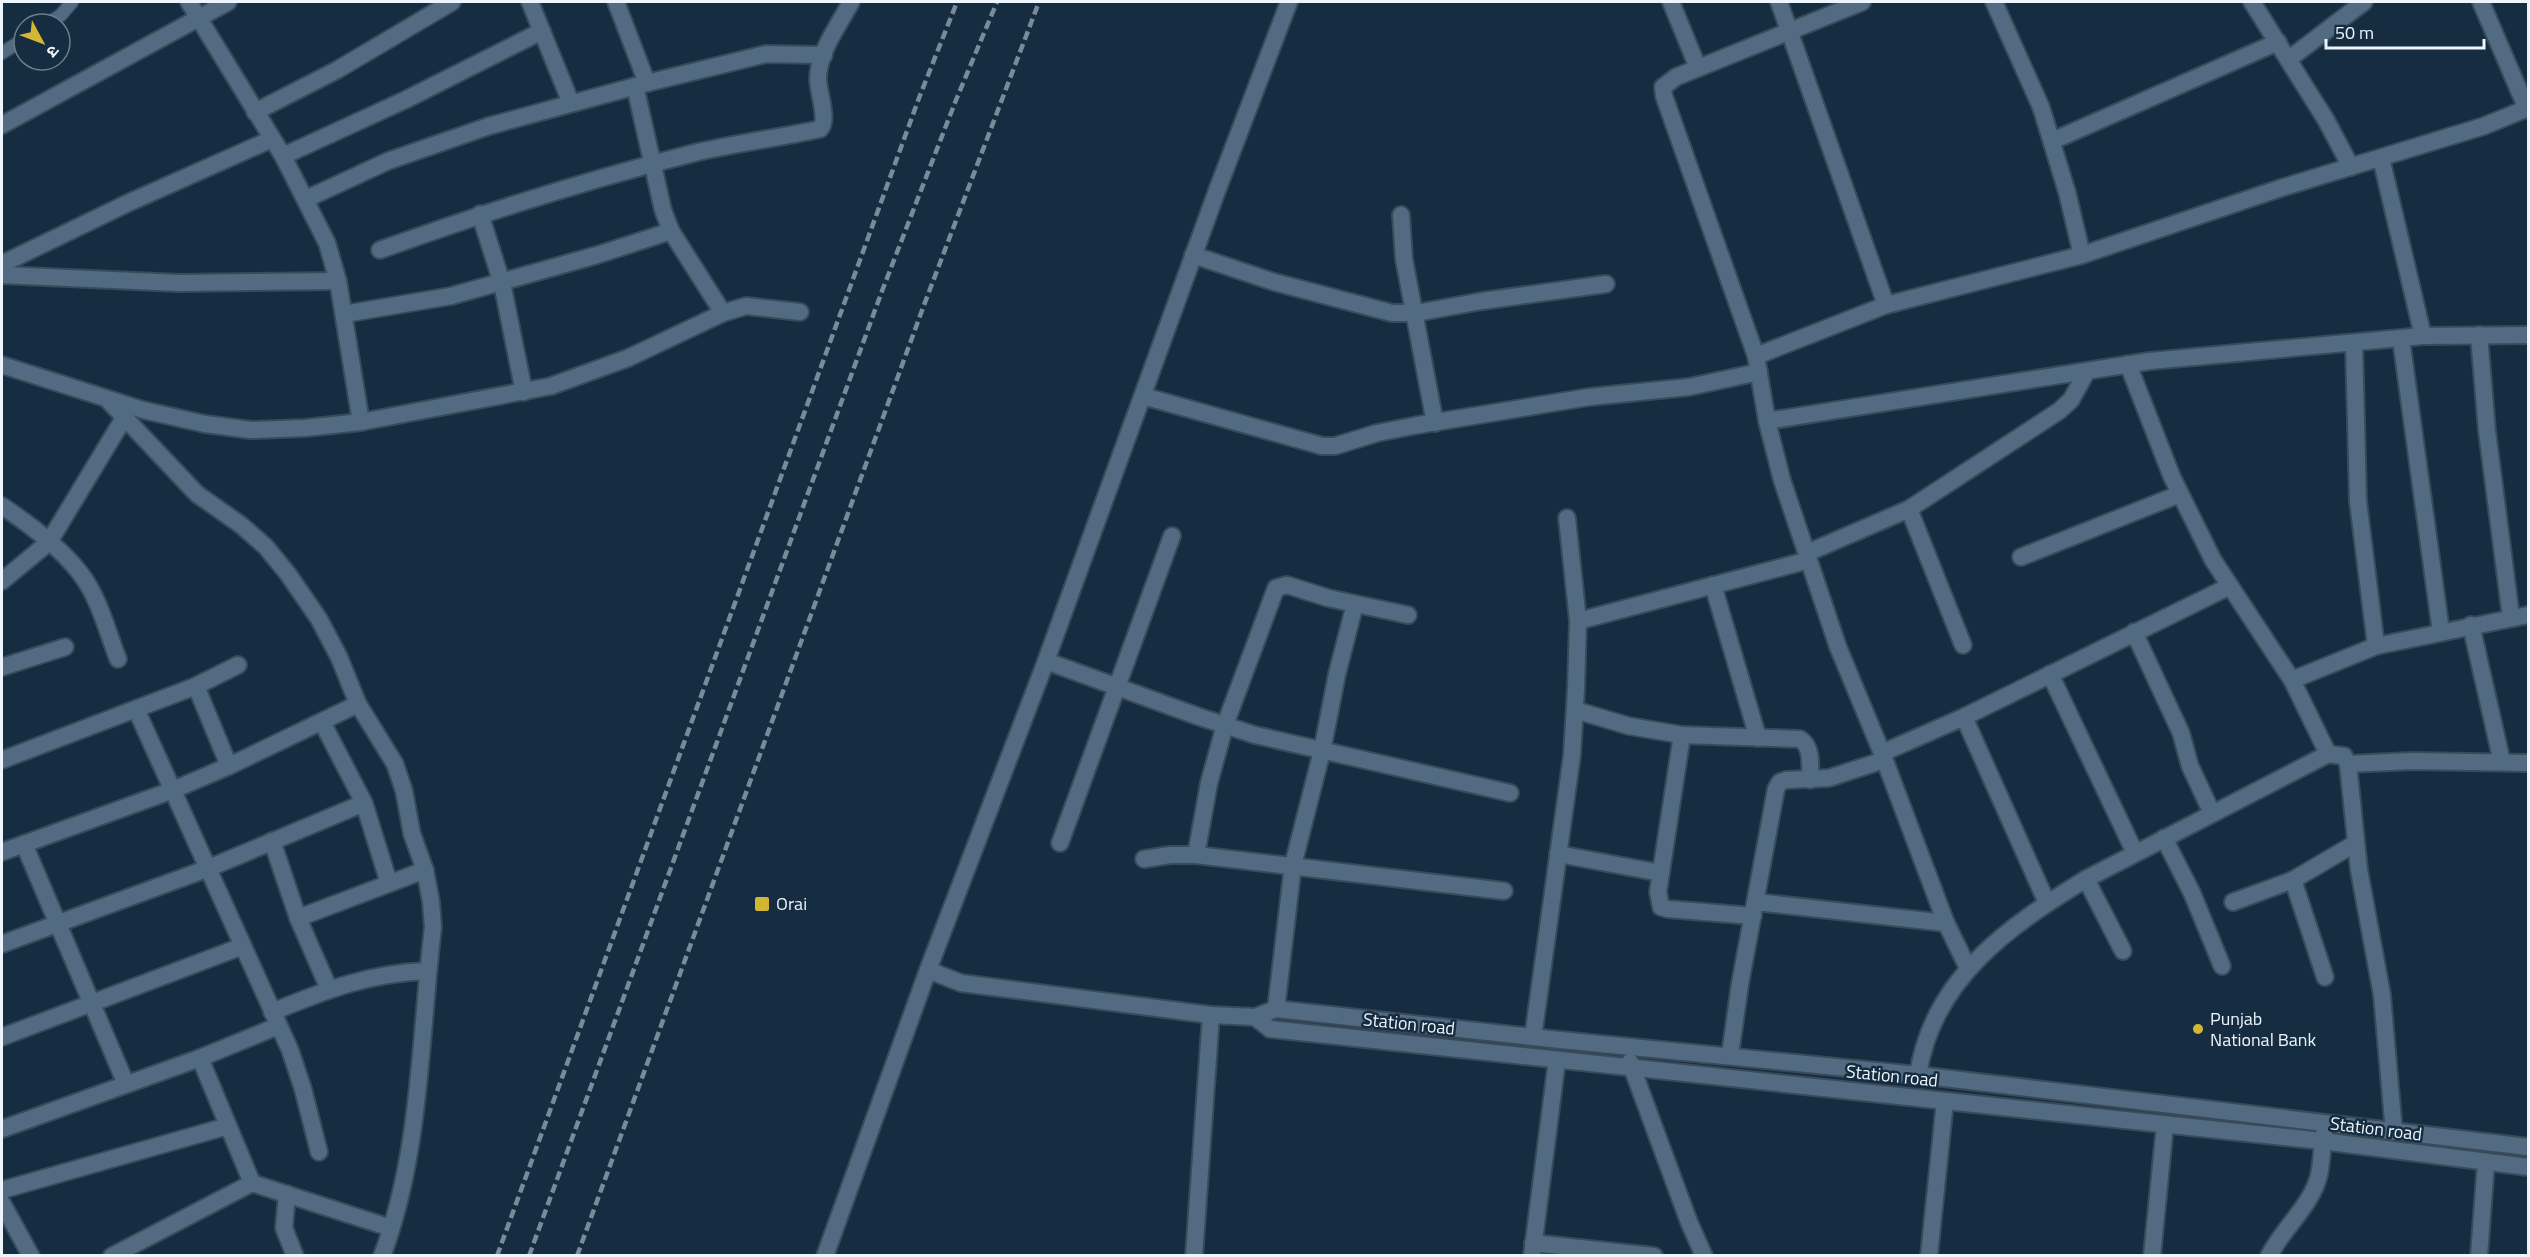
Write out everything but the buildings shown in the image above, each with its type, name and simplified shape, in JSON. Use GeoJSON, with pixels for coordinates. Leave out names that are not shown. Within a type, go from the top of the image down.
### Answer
{"type":"FeatureCollection","features":[{"type":"Feature","properties":{"kind":"street"},"geometry":{"type":"LineString","coordinates":[[189,2],[283,156],[327,243],[338,281],[361,422]]}},
{"type":"Feature","properties":{"kind":"street"},"geometry":{"type":"LineString","coordinates":[[2,125],[228,2]]}},
{"type":"Feature","properties":{"kind":"street"},"geometry":{"type":"LineString","coordinates":[[255,112],[354,60],[452,2]]}},
{"type":"Feature","properties":{"kind":"street"},"geometry":{"type":"LineString","coordinates":[[530,2],[571,103]]}},
{"type":"Feature","properties":{"kind":"street"},"geometry":{"type":"LineString","coordinates":[[380,250],[480,214],[652,165],[742,142],[820,129],[824,121],[818,80],[824,54],[850,2]]}},
{"type":"Feature","properties":{"kind":"street"},"geometry":{"type":"LineString","coordinates":[[825,1256],[928,970],[1046,661],[1193,255],[1289,2]]}},
{"type":"Feature","properties":{"kind":"street"},"geometry":{"type":"LineString","coordinates":[[1671,2],[1698,68]]}},
{"type":"Feature","properties":{"kind":"street"},"geometry":{"type":"LineString","coordinates":[[1779,2],[1886,305]]}},
{"type":"Feature","properties":{"kind":"street"},"geometry":{"type":"LineString","coordinates":[[1862,2],[1790,33],[1698,68],[1668,82],[1663,87],[1664,96],[1758,364],[1767,421],[1782,480],[1838,647],[1883,756],[1946,923],[1968,968]]}},
{"type":"Feature","properties":{"kind":"street"},"geometry":{"type":"LineString","coordinates":[[1994,2],[2041,107],[2082,255]]}},
{"type":"Feature","properties":{"kind":"street"},"geometry":{"type":"LineString","coordinates":[[2252,2],[2326,120],[2351,167]]}},
{"type":"Feature","properties":{"kind":"street"},"geometry":{"type":"LineString","coordinates":[[2289,59],[2364,2]]}},
{"type":"Feature","properties":{"kind":"street"},"geometry":{"type":"LineString","coordinates":[[1143,396],[1322,446],[1335,446],[1377,433],[1588,397],[1689,387],[1758,364],[1886,305],[2082,255],[2484,126],[2528,109],[2481,2]]}},
{"type":"Feature","properties":{"kind":"street"},"geometry":{"type":"LineString","coordinates":[[622,4],[641,84],[652,165],[671,231],[723,312]]}},
{"type":"Feature","properties":{"kind":"street"},"geometry":{"type":"LineString","coordinates":[[283,156],[405,100],[542,31]]}},
{"type":"Feature","properties":{"kind":"street"},"geometry":{"type":"LineString","coordinates":[[2052,141],[2278,42]]}},
{"type":"Feature","properties":{"kind":"street"},"geometry":{"type":"LineString","coordinates":[[306,199],[388,161],[436,142],[571,103],[766,54],[824,54]]}},
{"type":"Feature","properties":{"kind":"street"},"geometry":{"type":"LineString","coordinates":[[2,264],[128,203],[272,139]]}},
{"type":"Feature","properties":{"kind":"street"},"geometry":{"type":"LineString","coordinates":[[2381,158],[2423,336]]}},
{"type":"Feature","properties":{"kind":"street"},"geometry":{"type":"LineString","coordinates":[[480,214],[501,283],[524,392]]}},
{"type":"Feature","properties":{"kind":"street"},"geometry":{"type":"LineString","coordinates":[[1401,215],[1404,259],[1435,423]]}},
{"type":"Feature","properties":{"kind":"street"},"geometry":{"type":"LineString","coordinates":[[344,314],[451,296],[671,231]]}},
{"type":"Feature","properties":{"kind":"street"},"geometry":{"type":"LineString","coordinates":[[1193,255],[1274,282],[1392,313],[1416,313],[1482,301],[1606,284]]}},
{"type":"Feature","properties":{"kind":"street"},"geometry":{"type":"LineString","coordinates":[[2,275],[179,283],[338,281]]}},
{"type":"Feature","properties":{"kind":"street"},"geometry":{"type":"LineString","coordinates":[[2,365],[107,399],[205,424],[251,430],[305,428],[361,422],[524,392],[569,380],[628,358],[723,312],[746,306],[800,312]]}},
{"type":"Feature","properties":{"kind":"street"},"geometry":{"type":"LineString","coordinates":[[2479,335],[2487,431],[2511,617]]}},
{"type":"Feature","properties":{"kind":"street"},"geometry":{"type":"LineString","coordinates":[[1767,421],[2128,364],[2423,336],[2529,335]]}},
{"type":"Feature","properties":{"kind":"street"},"geometry":{"type":"LineString","coordinates":[[2401,339],[2441,632]]}},
{"type":"Feature","properties":{"kind":"street"},"geometry":{"type":"LineString","coordinates":[[2354,343],[2358,501],[2376,646]]}},
{"type":"Feature","properties":{"kind":"street"},"geometry":{"type":"LineString","coordinates":[[2128,364],[2180,494],[2213,560],[2292,680],[2328,754]]}},
{"type":"Feature","properties":{"kind":"street"},"geometry":{"type":"LineString","coordinates":[[1578,621],[1808,557],[1910,509],[2059,411],[2071,400],[2087,371]]}},
{"type":"Feature","properties":{"kind":"street"},"geometry":{"type":"LineString","coordinates":[[107,399],[197,494],[241,525],[266,547],[288,574],[319,619],[339,657],[358,704],[395,764],[404,791],[412,834],[425,870],[433,927],[421,1057],[411,1134],[392,1228],[382,1256]]}},
{"type":"Feature","properties":{"kind":"street"},"geometry":{"type":"LineString","coordinates":[[2,581],[49,542],[124,418]]}},
{"type":"Feature","properties":{"kind":"street"},"geometry":{"type":"LineString","coordinates":[[2021,557],[2180,494]]}},
{"type":"Feature","properties":{"kind":"street"},"geometry":{"type":"LineString","coordinates":[[2,506],[49,542],[80,573],[90,589],[118,659]]}},
{"type":"Feature","properties":{"kind":"street"},"geometry":{"type":"LineString","coordinates":[[1910,509],[1963,645]]}},
{"type":"Feature","properties":{"kind":"street"},"geometry":{"type":"LineString","coordinates":[[1533,1036],[1572,755],[1575,710],[1578,621],[1567,518]]}},
{"type":"Feature","properties":{"kind":"street"},"geometry":{"type":"LineString","coordinates":[[1060,843],[1172,536]]}},
{"type":"Feature","properties":{"kind":"street"},"geometry":{"type":"LineString","coordinates":[[1196,855],[1209,783],[1225,725],[1276,588],[1287,585],[1355,604],[1408,615]]}},
{"type":"Feature","properties":{"kind":"street"},"geometry":{"type":"LineString","coordinates":[[1713,585],[1758,738]]}},
{"type":"Feature","properties":{"kind":"street"},"geometry":{"type":"LineString","coordinates":[[1730,1055],[1740,984],[1776,789],[1780,782],[1829,778],[1883,756],[2230,586]]}},
{"type":"Feature","properties":{"kind":"street"},"geometry":{"type":"LineString","coordinates":[[1276,1009],[1293,865],[1322,751],[1337,674],[1355,604]]}},
{"type":"Feature","properties":{"kind":"street"},"geometry":{"type":"LineString","coordinates":[[2292,680],[2376,646],[2529,615]]}},
{"type":"Feature","properties":{"kind":"street"},"geometry":{"type":"LineString","coordinates":[[2471,625],[2502,762]]}},
{"type":"Feature","properties":{"kind":"street"},"geometry":{"type":"LineString","coordinates":[[2134,632],[2181,733],[2190,766],[2212,813]]}},
{"type":"Feature","properties":{"kind":"street"},"geometry":{"type":"LineString","coordinates":[[2,668],[65,647]]}},
{"type":"Feature","properties":{"kind":"street"},"geometry":{"type":"LineString","coordinates":[[1046,661],[1225,725],[1322,751],[1510,793]]}},
{"type":"Feature","properties":{"kind":"street"},"geometry":{"type":"LineString","coordinates":[[2,760],[196,686],[238,665]]}},
{"type":"Feature","properties":{"kind":"street"},"geometry":{"type":"LineString","coordinates":[[2050,674],[2135,853]]}},
{"type":"Feature","properties":{"kind":"street"},"geometry":{"type":"LineString","coordinates":[[196,686],[229,766]]}},
{"type":"Feature","properties":{"kind":"street"},"geometry":{"type":"LineString","coordinates":[[2,852],[173,790],[229,766],[358,704]]}},
{"type":"Feature","properties":{"kind":"street"},"geometry":{"type":"LineString","coordinates":[[136,709],[290,1050],[303,1089],[319,1152]]}},
{"type":"Feature","properties":{"kind":"street"},"geometry":{"type":"LineString","coordinates":[[1575,710],[1629,726],[1682,735],[1790,738],[1806,743],[1809,749],[1810,780]]}},
{"type":"Feature","properties":{"kind":"street"},"geometry":{"type":"LineString","coordinates":[[1964,717],[2047,903]]}},
{"type":"Feature","properties":{"kind":"street"},"geometry":{"type":"LineString","coordinates":[[322,722],[364,803],[389,884]]}},
{"type":"Feature","properties":{"kind":"street"},"geometry":{"type":"LineString","coordinates":[[1682,735],[1658,892],[1661,907],[1755,909],[1946,923]]}},
{"type":"Feature","properties":{"kind":"street"},"geometry":{"type":"LineString","coordinates":[[1918,1075],[1922,1049],[1938,1012],[1968,968],[1991,946],[2047,903],[2086,879],[2328,754],[2344,756],[2348,764],[2359,870],[2382,995],[2394,1132]]}},
{"type":"Feature","properties":{"kind":"street"},"geometry":{"type":"LineString","coordinates":[[2348,764],[2412,761],[2529,763]]}},
{"type":"Feature","properties":{"kind":"street"},"geometry":{"type":"LineString","coordinates":[[2,944],[209,868],[364,803]]}},
{"type":"Feature","properties":{"kind":"street"},"geometry":{"type":"LineString","coordinates":[[2164,838],[2196,901],[2222,966]]}},
{"type":"Feature","properties":{"kind":"street"},"geometry":{"type":"LineString","coordinates":[[272,842],[298,918],[328,989]]}},
{"type":"Feature","properties":{"kind":"street"},"geometry":{"type":"LineString","coordinates":[[2233,902],[2293,880],[2356,843]]}},
{"type":"Feature","properties":{"kind":"street"},"geometry":{"type":"LineString","coordinates":[[24,844],[126,1084]]}},
{"type":"Feature","properties":{"kind":"street"},"geometry":{"type":"LineString","coordinates":[[1558,854],[1661,873]]}},
{"type":"Feature","properties":{"kind":"street"},"geometry":{"type":"LineString","coordinates":[[1144,859],[1170,855],[1196,855],[1504,891]]}},
{"type":"Feature","properties":{"kind":"street"},"geometry":{"type":"LineString","coordinates":[[298,918],[425,870]]}},
{"type":"Feature","properties":{"kind":"street"},"geometry":{"type":"LineString","coordinates":[[2086,879],[2123,951]]}},
{"type":"Feature","properties":{"kind":"street"},"geometry":{"type":"LineString","coordinates":[[2293,880],[2325,977]]}},
{"type":"Feature","properties":{"kind":"street"},"geometry":{"type":"LineString","coordinates":[[2,1037],[243,946]]}},
{"type":"Feature","properties":{"kind":"street","name":"Station road"},"geometry":{"type":"LineString","coordinates":[[928,970],[961,983],[1211,1015],[1256,1017],[1276,1009],[1625,1047],[1730,1055],[1918,1075],[2394,1132],[2479,1139],[2529,1147]]}},
{"type":"Feature","properties":{"kind":"street"},"geometry":{"type":"LineString","coordinates":[[2,1129],[200,1058],[328,989],[384,974],[428,971]]}},
{"type":"Feature","properties":{"kind":"street"},"geometry":{"type":"LineString","coordinates":[[1194,1256],[1211,1015]]}},
{"type":"Feature","properties":{"kind":"street","name":"Station road"},"geometry":{"type":"LineString","coordinates":[[1256,1017],[1270,1029],[2322,1142],[2529,1167]]}},
{"type":"Feature","properties":{"kind":"street"},"geometry":{"type":"LineString","coordinates":[[1625,1047],[1689,1222],[1704,1256]]}},
{"type":"Feature","properties":{"kind":"street"},"geometry":{"type":"LineString","coordinates":[[200,1058],[252,1183]]}},
{"type":"Feature","properties":{"kind":"street"},"geometry":{"type":"LineString","coordinates":[[1557,1060],[1533,1249],[1654,1256]]}},
{"type":"Feature","properties":{"kind":"street"},"geometry":{"type":"LineString","coordinates":[[1929,1256],[1945,1101]]}},
{"type":"Feature","properties":{"kind":"street"},"geometry":{"type":"LineString","coordinates":[[2269,1256],[2276,1242],[2312,1192],[2318,1176],[2325,1123]]}},
{"type":"Feature","properties":{"kind":"street"},"geometry":{"type":"LineString","coordinates":[[2152,1256],[2165,1125]]}},
{"type":"Feature","properties":{"kind":"street"},"geometry":{"type":"LineString","coordinates":[[2,1190],[228,1126]]}},
{"type":"Feature","properties":{"kind":"street"},"geometry":{"type":"LineString","coordinates":[[2479,1256],[2486,1162]]}},
{"type":"Feature","properties":{"kind":"street"},"geometry":{"type":"LineString","coordinates":[[112,1256],[252,1183],[392,1228]]}},
{"type":"Feature","properties":{"kind":"street"},"geometry":{"type":"LineString","coordinates":[[286,1194],[284,1228],[293,1254]]}},
{"type":"Feature","properties":{"kind":"street"},"geometry":{"type":"LineString","coordinates":[[2,1203],[31,1256]]}},
{"type":"Feature","properties":{"kind":"railway"},"geometry":{"type":"LineString","coordinates":[[497,1256],[919,98],[957,2]]}},
{"type":"Feature","properties":{"kind":"railway"},"geometry":{"type":"LineString","coordinates":[[529,1256],[882,291],[956,100],[997,2]]}},
{"type":"Feature","properties":{"kind":"railway"},"geometry":{"type":"LineString","coordinates":[[577,1256],[924,305],[1039,2]]}},
{"type":"Feature","properties":{"kind":"place","name":"Orai"},"geometry":{"type":"Point","coordinates":[762,904]}},
{"type":"Feature","properties":{"kind":"place","name":"Punjab National Bank"},"geometry":{"type":"Point","coordinates":[2198,1029]}}]}
